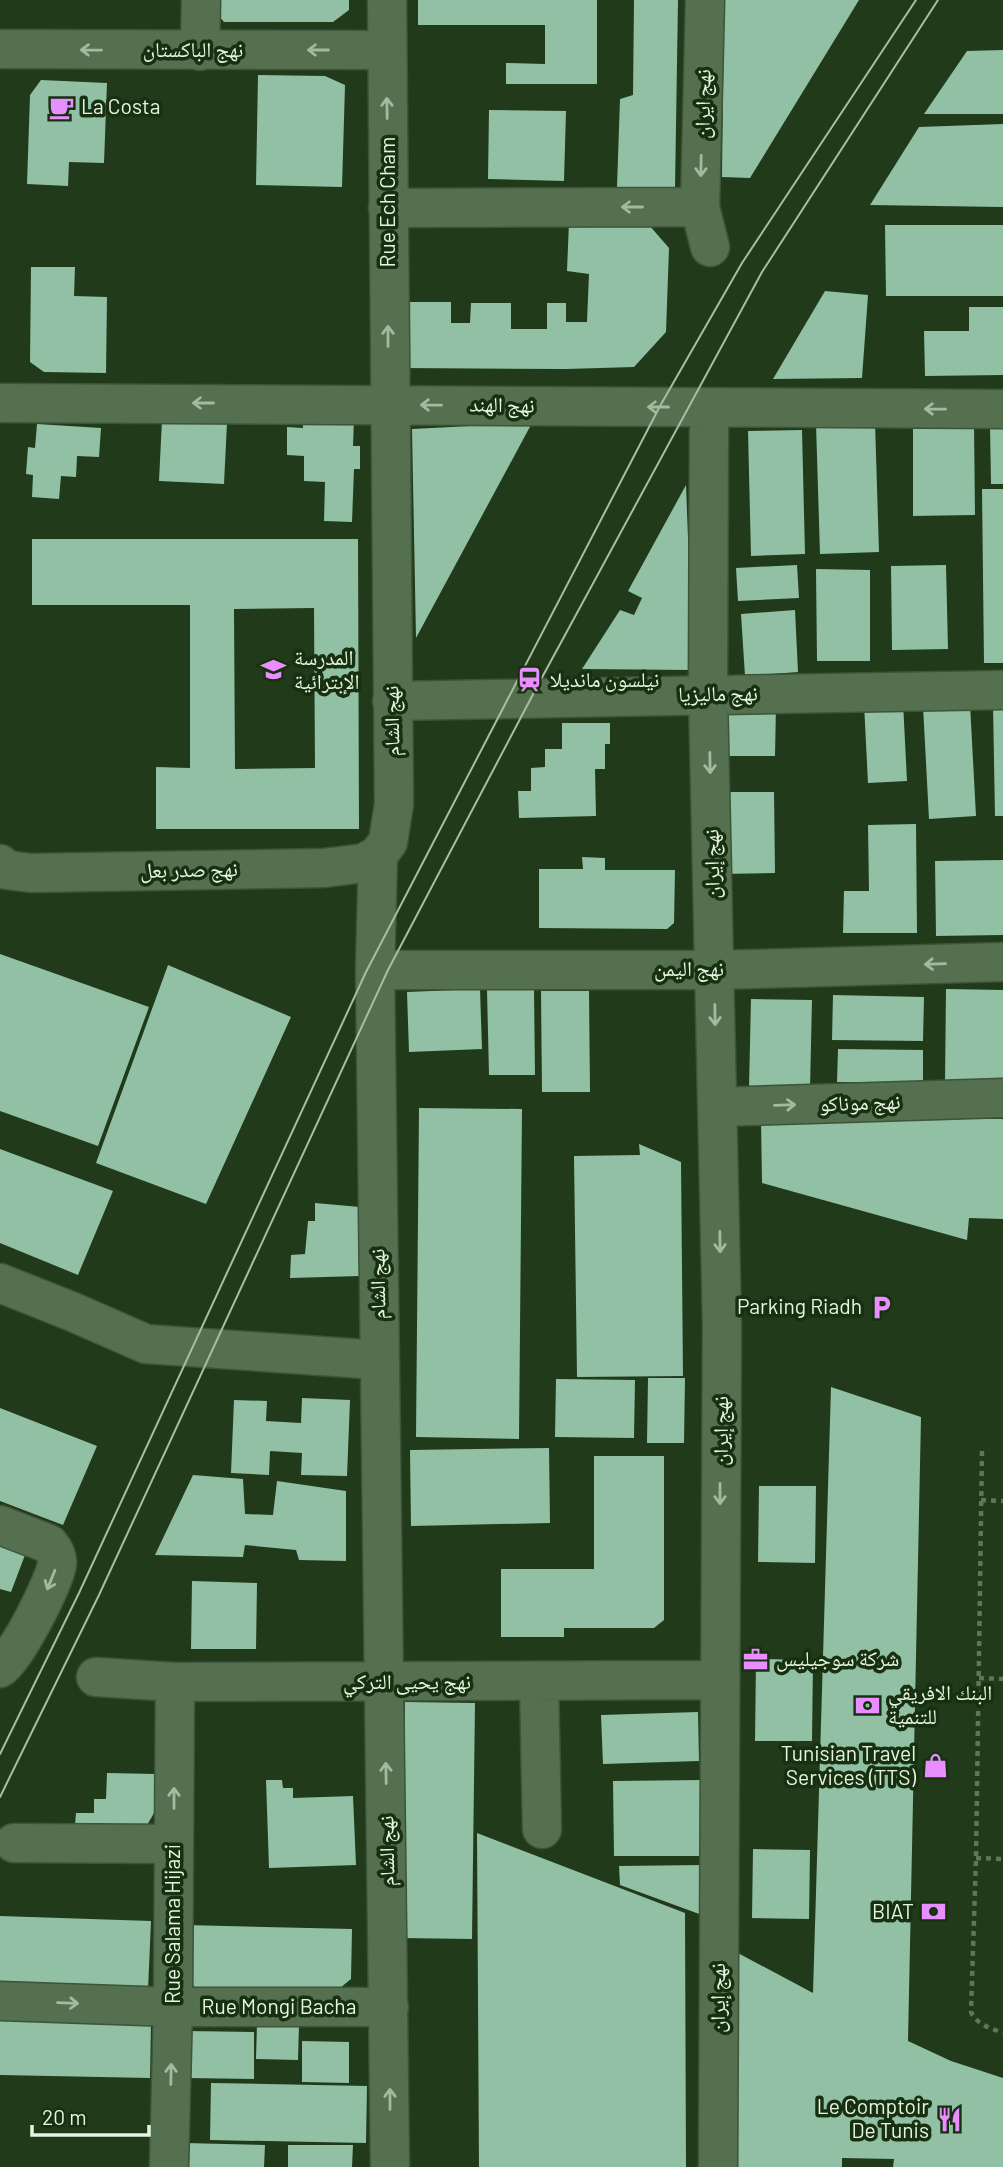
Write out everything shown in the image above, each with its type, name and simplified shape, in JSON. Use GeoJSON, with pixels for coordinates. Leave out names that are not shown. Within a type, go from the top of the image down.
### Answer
{"type":"FeatureCollection","features":[{"type":"Feature","properties":{"kind":"street"},"geometry":{"type":"LineString","coordinates":[[200,51],[201,0]]}},
{"type":"Feature","properties":{"kind":"street","name":"Rue Ech Cham"},"geometry":{"type":"LineString","coordinates":[[387,0],[389,404]]}},
{"type":"Feature","properties":{"kind":"street","name":"نهج ايران"},"geometry":{"type":"LineString","coordinates":[[705,0],[701,207],[710,247]]}},
{"type":"Feature","properties":{"kind":"street","name":"نهج الباكستان"},"geometry":{"type":"LineString","coordinates":[[0,49],[387,50]]}},
{"type":"Feature","properties":{"kind":"street"},"geometry":{"type":"LineString","coordinates":[[388,208],[701,207]]}},
{"type":"Feature","properties":{"kind":"street","name":"نهج الهند"},"geometry":{"type":"LineString","coordinates":[[0,403],[1003,410]]}},
{"type":"Feature","properties":{"kind":"street","name":"نهج الشام"},"geometry":{"type":"LineString","coordinates":[[389,404],[394,804],[388,842],[378,855],[375,970],[390,2167]]}},
{"type":"Feature","properties":{"kind":"street","name":"نهج إيران"},"geometry":{"type":"LineString","coordinates":[[709,425],[708,694],[722,1325],[718,2167]]}},
{"type":"Feature","properties":{"kind":"street","name":"نهج ماليزيا"},"geometry":{"type":"LineString","coordinates":[[392,701],[1003,690]]}},
{"type":"Feature","properties":{"kind":"street","name":"نهج صدر بعل"},"geometry":{"type":"LineString","coordinates":[[0,864],[7,870],[31,873],[324,868],[364,863],[378,855]]}},
{"type":"Feature","properties":{"kind":"street","name":"نهج اليمن"},"geometry":{"type":"LineString","coordinates":[[375,970],[715,970],[1003,962]]}},
{"type":"Feature","properties":{"kind":"street","name":"نهج موناكو"},"geometry":{"type":"LineString","coordinates":[[717,1107],[1003,1098]]}},
{"type":"Feature","properties":{"kind":"street"},"geometry":{"type":"LineString","coordinates":[[0,1283],[146,1344],[379,1360]]}},
{"type":"Feature","properties":{"kind":"street"},"geometry":{"type":"LineString","coordinates":[[0,1525],[49,1544],[57,1561],[53,1578],[15,1654],[0,1668]]}},
{"type":"Feature","properties":{"kind":"street","name":"نهج يحيى التركي"},"geometry":{"type":"LineString","coordinates":[[96,1677],[175,1682],[719,1680]]}},
{"type":"Feature","properties":{"kind":"street"},"geometry":{"type":"LineString","coordinates":[[539,1681],[542,1829]]}},
{"type":"Feature","properties":{"kind":"street","name":"Rue Salama Hijazi"},"geometry":{"type":"LineString","coordinates":[[169,2167],[175,1682]]}},
{"type":"Feature","properties":{"kind":"street"},"geometry":{"type":"LineString","coordinates":[[14,1843],[174,1844]]}},
{"type":"Feature","properties":{"kind":"street","name":"Rue Mongi Bacha"},"geometry":{"type":"LineString","coordinates":[[0,2001],[173,2007],[389,2007]]}},
{"type":"Feature","properties":{"kind":"path"},"geometry":{"type":"LineString","coordinates":[[982,1451],[971,2012],[982,2024],[1003,2033]]}},
{"type":"Feature","properties":{"kind":"path"},"geometry":{"type":"LineString","coordinates":[[981,1500],[1003,1501]]}},
{"type":"Feature","properties":{"kind":"path"},"geometry":{"type":"LineString","coordinates":[[979,1678],[1003,1679]]}},
{"type":"Feature","properties":{"kind":"path"},"geometry":{"type":"LineString","coordinates":[[976,1858],[1003,1858]]}},
{"type":"Feature","properties":{"kind":"building"},"geometry":{"type":"Polygon","coordinates":[[[209,0],[349,0],[349,10],[333,22],[224,22],[209,4],[209,0]]]}},
{"type":"Feature","properties":{"kind":"building"},"geometry":{"type":"Polygon","coordinates":[[[418,0],[597,0],[597,84],[506,84],[506,63],[545,64],[545,25],[418,25],[418,0]]]}},
{"type":"Feature","properties":{"kind":"building"},"geometry":{"type":"Polygon","coordinates":[[[634,0],[678,0],[675,188],[617,187],[620,99],[633,95],[634,0]]]}},
{"type":"Feature","properties":{"kind":"building"},"geometry":{"type":"Polygon","coordinates":[[[724,0],[859,0],[750,178],[722,177],[724,0]]]}},
{"type":"Feature","properties":{"kind":"building"},"geometry":{"type":"Polygon","coordinates":[[[1003,50],[1003,114],[924,114],[967,51],[1003,50]]]}},
{"type":"Feature","properties":{"kind":"building"},"geometry":{"type":"Polygon","coordinates":[[[258,75],[325,76],[345,85],[342,187],[256,185],[258,75]]]}},
{"type":"Feature","properties":{"kind":"building"},"geometry":{"type":"Polygon","coordinates":[[[41,80],[107,83],[104,163],[69,162],[68,186],[27,184],[30,95],[41,80]]]}},
{"type":"Feature","properties":{"kind":"building"},"geometry":{"type":"Polygon","coordinates":[[[489,110],[566,111],[564,181],[488,179],[489,110]]]}},
{"type":"Feature","properties":{"kind":"building"},"geometry":{"type":"Polygon","coordinates":[[[1003,124],[1003,207],[870,205],[919,127],[1003,124]]]}},
{"type":"Feature","properties":{"kind":"building"},"geometry":{"type":"Polygon","coordinates":[[[569,222],[649,225],[669,248],[666,332],[634,367],[402,368],[403,302],[451,302],[451,323],[470,323],[471,303],[511,303],[511,329],[547,329],[547,303],[566,303],[566,322],[587,322],[589,274],[567,271],[569,222]]]}},
{"type":"Feature","properties":{"kind":"building"},"geometry":{"type":"Polygon","coordinates":[[[885,225],[1003,225],[1003,296],[886,296],[885,225]]]}},
{"type":"Feature","properties":{"kind":"building"},"geometry":{"type":"Polygon","coordinates":[[[31,267],[75,267],[74,296],[107,297],[106,373],[44,372],[30,362],[31,267]]]}},
{"type":"Feature","properties":{"kind":"building"},"geometry":{"type":"Polygon","coordinates":[[[825,291],[868,295],[862,378],[773,379],[825,291]]]}},
{"type":"Feature","properties":{"kind":"building"},"geometry":{"type":"Polygon","coordinates":[[[969,307],[1003,307],[1003,375],[925,376],[924,331],[969,331],[969,307]]]}},
{"type":"Feature","properties":{"kind":"building"},"geometry":{"type":"Polygon","coordinates":[[[303,417],[354,419],[353,446],[360,446],[360,469],[354,469],[352,522],[324,521],[325,482],[304,481],[304,456],[287,455],[287,427],[303,428],[303,417]]]}},
{"type":"Feature","properties":{"kind":"building"},"geometry":{"type":"Polygon","coordinates":[[[162,420],[227,423],[224,484],[159,481],[162,420]]]}},
{"type":"Feature","properties":{"kind":"building"},"geometry":{"type":"Polygon","coordinates":[[[875,422],[879,552],[820,554],[816,424],[875,422]]]}},
{"type":"Feature","properties":{"kind":"building"},"geometry":{"type":"Polygon","coordinates":[[[532,423],[416,638],[412,429],[532,423]]]}},
{"type":"Feature","properties":{"kind":"building"},"geometry":{"type":"Polygon","coordinates":[[[974,423],[975,515],[913,516],[913,424],[974,423]]]}},
{"type":"Feature","properties":{"kind":"building"},"geometry":{"type":"Polygon","coordinates":[[[37,424],[101,428],[99,457],[77,456],[76,477],[61,476],[59,499],[32,497],[33,475],[26,474],[28,447],[35,448],[37,424]]]}},
{"type":"Feature","properties":{"kind":"building"},"geometry":{"type":"Polygon","coordinates":[[[990,425],[1003,425],[1003,484],[991,484],[990,425]]]}},
{"type":"Feature","properties":{"kind":"building"},"geometry":{"type":"Polygon","coordinates":[[[802,430],[805,554],[751,556],[748,431],[802,430]]]}},
{"type":"Feature","properties":{"kind":"building"},"geometry":{"type":"Polygon","coordinates":[[[686,485],[693,670],[582,669],[620,610],[634,615],[642,598],[628,591],[686,485]]]}},
{"type":"Feature","properties":{"kind":"building"},"geometry":{"type":"Polygon","coordinates":[[[982,489],[1003,489],[1003,663],[984,663],[982,489]]]}},
{"type":"Feature","properties":{"kind":"building","name":"المدرسة الإبترائية"},"geometry":{"type":"Polygon","coordinates":[[[32,539],[358,539],[359,829],[156,829],[156,767],[190,768],[190,605],[32,605],[32,539]],[[314,608],[234,609],[235,769],[315,768],[314,608]]]}},
{"type":"Feature","properties":{"kind":"building"},"geometry":{"type":"Polygon","coordinates":[[[797,565],[799,598],[738,601],[736,568],[797,565]]]}},
{"type":"Feature","properties":{"kind":"building"},"geometry":{"type":"Polygon","coordinates":[[[946,565],[948,649],[892,650],[891,566],[946,565]]]}},
{"type":"Feature","properties":{"kind":"building"},"geometry":{"type":"Polygon","coordinates":[[[816,569],[870,570],[870,661],[817,661],[816,569]]]}},
{"type":"Feature","properties":{"kind":"building"},"geometry":{"type":"Polygon","coordinates":[[[795,610],[798,672],[745,676],[741,614],[795,610]]]}},
{"type":"Feature","properties":{"kind":"building"},"geometry":{"type":"Polygon","coordinates":[[[903,702],[907,781],[868,783],[864,704],[903,702]]]}},
{"type":"Feature","properties":{"kind":"building"},"geometry":{"type":"Polygon","coordinates":[[[720,704],[776,705],[775,756],[720,756],[720,704]]]}},
{"type":"Feature","properties":{"kind":"building"},"geometry":{"type":"Polygon","coordinates":[[[970,704],[976,816],[929,819],[923,706],[970,704]]]}},
{"type":"Feature","properties":{"kind":"building"},"geometry":{"type":"Polygon","coordinates":[[[993,705],[1003,705],[1003,816],[995,816],[993,705]]]}},
{"type":"Feature","properties":{"kind":"building"},"geometry":{"type":"Polygon","coordinates":[[[562,723],[610,723],[610,744],[605,744],[605,769],[595,769],[596,816],[519,818],[518,791],[531,791],[531,768],[545,767],[545,749],[562,749],[562,723]]]}},
{"type":"Feature","properties":{"kind":"building"},"geometry":{"type":"Polygon","coordinates":[[[718,792],[774,792],[775,873],[719,874],[718,792]]]}},
{"type":"Feature","properties":{"kind":"building"},"geometry":{"type":"Polygon","coordinates":[[[916,824],[917,933],[843,933],[844,891],[869,891],[868,825],[916,824]]]}},
{"type":"Feature","properties":{"kind":"building"},"geometry":{"type":"Polygon","coordinates":[[[582,857],[605,858],[605,870],[675,870],[674,923],[667,929],[539,928],[539,869],[583,869],[582,857]]]}},
{"type":"Feature","properties":{"kind":"building"},"geometry":{"type":"Polygon","coordinates":[[[1003,860],[1003,935],[936,936],[935,861],[1003,860]]]}},
{"type":"Feature","properties":{"kind":"building"},"geometry":{"type":"Polygon","coordinates":[[[0,954],[149,1007],[98,1146],[0,1111],[0,954]]]}},
{"type":"Feature","properties":{"kind":"building"},"geometry":{"type":"Polygon","coordinates":[[[168,965],[291,1017],[206,1204],[96,1163],[168,965]]]}},
{"type":"Feature","properties":{"kind":"building"},"geometry":{"type":"Polygon","coordinates":[[[480,989],[482,1049],[409,1052],[407,992],[480,989]]]}},
{"type":"Feature","properties":{"kind":"building"},"geometry":{"type":"Polygon","coordinates":[[[946,989],[1003,990],[1003,1081],[945,1081],[946,989]]]}},
{"type":"Feature","properties":{"kind":"building"},"geometry":{"type":"Polygon","coordinates":[[[487,990],[534,990],[535,1075],[489,1075],[487,990]]]}},
{"type":"Feature","properties":{"kind":"building"},"geometry":{"type":"Polygon","coordinates":[[[541,991],[589,991],[590,1092],[542,1092],[541,991]]]}},
{"type":"Feature","properties":{"kind":"building"},"geometry":{"type":"Polygon","coordinates":[[[833,995],[924,997],[923,1041],[832,1040],[833,995]]]}},
{"type":"Feature","properties":{"kind":"building"},"geometry":{"type":"Polygon","coordinates":[[[751,999],[812,1000],[810,1089],[749,1088],[751,999]]]}},
{"type":"Feature","properties":{"kind":"building"},"geometry":{"type":"Polygon","coordinates":[[[838,1049],[923,1050],[923,1083],[837,1082],[838,1049]]]}},
{"type":"Feature","properties":{"kind":"building"},"geometry":{"type":"Polygon","coordinates":[[[419,1108],[522,1109],[519,1439],[416,1437],[419,1108]]]}},
{"type":"Feature","properties":{"kind":"building"},"geometry":{"type":"Polygon","coordinates":[[[761,1119],[1003,1119],[1003,1219],[969,1218],[967,1240],[762,1183],[761,1119]]]}},
{"type":"Feature","properties":{"kind":"building"},"geometry":{"type":"Polygon","coordinates":[[[639,1144],[681,1162],[683,1376],[577,1377],[574,1156],[640,1155],[639,1144]]]}},
{"type":"Feature","properties":{"kind":"building"},"geometry":{"type":"Polygon","coordinates":[[[0,1149],[113,1191],[78,1275],[0,1243],[0,1149]]]}},
{"type":"Feature","properties":{"kind":"building"},"geometry":{"type":"Polygon","coordinates":[[[315,1203],[360,1207],[360,1276],[290,1278],[291,1255],[305,1254],[308,1221],[315,1221],[315,1203]]]}},
{"type":"Feature","properties":{"kind":"building"},"geometry":{"type":"Polygon","coordinates":[[[648,1378],[685,1378],[684,1443],[647,1443],[648,1378]]]}},
{"type":"Feature","properties":{"kind":"building"},"geometry":{"type":"Polygon","coordinates":[[[556,1379],[635,1380],[634,1438],[555,1437],[556,1379]]]}},
{"type":"Feature","properties":{"kind":"building"},"geometry":{"type":"Polygon","coordinates":[[[831,1387],[921,1417],[908,2041],[951,2061],[1003,2078],[1003,2167],[893,2167],[894,2159],[842,2158],[842,2167],[732,2167],[736,1952],[813,1993],[831,1387]]]}},
{"type":"Feature","properties":{"kind":"building"},"geometry":{"type":"Polygon","coordinates":[[[302,1398],[350,1400],[347,1476],[301,1475],[302,1453],[270,1451],[269,1475],[231,1473],[234,1400],[267,1401],[266,1421],[301,1423],[302,1398]]]}},
{"type":"Feature","properties":{"kind":"building"},"geometry":{"type":"Polygon","coordinates":[[[0,1408],[97,1446],[63,1525],[0,1501],[0,1408]]]}},
{"type":"Feature","properties":{"kind":"building"},"geometry":{"type":"Polygon","coordinates":[[[549,1448],[550,1523],[411,1526],[410,1450],[549,1448]]]}},
{"type":"Feature","properties":{"kind":"building"},"geometry":{"type":"Polygon","coordinates":[[[594,1456],[664,1456],[664,1620],[654,1628],[564,1628],[564,1637],[501,1637],[501,1569],[594,1569],[594,1456]]]}},
{"type":"Feature","properties":{"kind":"building"},"geometry":{"type":"Polygon","coordinates":[[[193,1475],[243,1479],[245,1514],[273,1515],[277,1481],[346,1491],[346,1561],[299,1560],[296,1550],[245,1545],[243,1557],[155,1555],[193,1475]]]}},
{"type":"Feature","properties":{"kind":"building"},"geometry":{"type":"Polygon","coordinates":[[[759,1486],[816,1486],[815,1563],[758,1562],[759,1486]]]}},
{"type":"Feature","properties":{"kind":"building"},"geometry":{"type":"Polygon","coordinates":[[[0,1544],[25,1555],[11,1592],[0,1589],[0,1544]]]}},
{"type":"Feature","properties":{"kind":"building"},"geometry":{"type":"Polygon","coordinates":[[[192,1581],[257,1583],[256,1649],[191,1649],[192,1581]]]}},
{"type":"Feature","properties":{"kind":"building"},"geometry":{"type":"Polygon","coordinates":[[[756,1659],[813,1660],[812,1741],[755,1741],[756,1659]]]}},
{"type":"Feature","properties":{"kind":"building"},"geometry":{"type":"Polygon","coordinates":[[[405,1702],[475,1703],[472,1939],[401,1938],[405,1702]]]}},
{"type":"Feature","properties":{"kind":"building"},"geometry":{"type":"Polygon","coordinates":[[[698,1712],[699,1761],[603,1764],[601,1715],[698,1712]]]}},
{"type":"Feature","properties":{"kind":"building"},"geometry":{"type":"Polygon","coordinates":[[[107,1773],[155,1774],[154,1813],[146,1827],[75,1825],[76,1813],[94,1813],[94,1799],[106,1799],[107,1773]]]}},
{"type":"Feature","properties":{"kind":"building"},"geometry":{"type":"Polygon","coordinates":[[[266,1780],[282,1780],[283,1788],[293,1788],[293,1798],[353,1796],[356,1865],[269,1868],[266,1780]]]}},
{"type":"Feature","properties":{"kind":"building"},"geometry":{"type":"Polygon","coordinates":[[[702,1780],[703,1856],[614,1856],[613,1781],[702,1780]]]}},
{"type":"Feature","properties":{"kind":"building"},"geometry":{"type":"Polygon","coordinates":[[[477,1833],[685,1913],[686,2167],[479,2167],[477,1833]]]}},
{"type":"Feature","properties":{"kind":"building"},"geometry":{"type":"Polygon","coordinates":[[[753,1849],[810,1850],[809,1919],[752,1918],[753,1849]]]}},
{"type":"Feature","properties":{"kind":"building"},"geometry":{"type":"Polygon","coordinates":[[[703,1865],[702,1915],[620,1885],[619,1866],[703,1865]]]}},
{"type":"Feature","properties":{"kind":"building"},"geometry":{"type":"Polygon","coordinates":[[[0,1916],[151,1921],[148,1990],[0,1985],[0,1916]]]}},
{"type":"Feature","properties":{"kind":"building"},"geometry":{"type":"Polygon","coordinates":[[[185,1925],[352,1929],[351,1979],[340,1988],[196,1988],[184,1976],[185,1925]]]}},
{"type":"Feature","properties":{"kind":"building"},"geometry":{"type":"Polygon","coordinates":[[[0,2020],[151,2023],[150,2078],[0,2075],[0,2020]]]}},
{"type":"Feature","properties":{"kind":"building"},"geometry":{"type":"Polygon","coordinates":[[[257,2024],[299,2025],[298,2060],[256,2059],[257,2024]]]}},
{"type":"Feature","properties":{"kind":"building"},"geometry":{"type":"Polygon","coordinates":[[[187,2031],[254,2032],[254,2079],[186,2078],[187,2031]]]}},
{"type":"Feature","properties":{"kind":"building"},"geometry":{"type":"Polygon","coordinates":[[[302,2041],[349,2042],[349,2083],[302,2082],[302,2041]]]}},
{"type":"Feature","properties":{"kind":"building"},"geometry":{"type":"Polygon","coordinates":[[[211,2083],[367,2086],[366,2143],[210,2140],[211,2083]]]}},
{"type":"Feature","properties":{"kind":"building"},"geometry":{"type":"Polygon","coordinates":[[[184,2143],[265,2145],[264,2167],[184,2167],[184,2143]]]}},
{"type":"Feature","properties":{"kind":"building"},"geometry":{"type":"Polygon","coordinates":[[[288,2145],[353,2145],[352,2167],[288,2167],[288,2145]]]}},
{"type":"Feature","properties":{"kind":"tram line"},"geometry":{"type":"LineString","coordinates":[[0,1754],[79,1593],[366,972],[660,406],[742,263],[916,0]]}},
{"type":"Feature","properties":{"kind":"tram line"},"geometry":{"type":"LineString","coordinates":[[0,1797],[99,1595],[388,970],[539,683],[762,272],[938,0]]}},
{"type":"Feature","properties":{"kind":"place","name":"La Costa"},"geometry":{"type":"Point","coordinates":[61,107]}},
{"type":"Feature","properties":{"kind":"place","name":"المدرسة الإبترائية"},"geometry":{"type":"Point","coordinates":[274,670]}},
{"type":"Feature","properties":{"kind":"place","name":"نيلسون مانديلا"},"geometry":{"type":"Point","coordinates":[530,680]}},
{"type":"Feature","properties":{"kind":"place","name":"Parking Riadh"},"geometry":{"type":"Point","coordinates":[882,1307]}},
{"type":"Feature","properties":{"kind":"place","name":"شركة سوجيليس"},"geometry":{"type":"Point","coordinates":[756,1659]}},
{"type":"Feature","properties":{"kind":"place","name":"البنك الافريقي للتنمية"},"geometry":{"type":"Point","coordinates":[868,1705]}},
{"type":"Feature","properties":{"kind":"place","name":"Tunisian Travel Services (TTS)"},"geometry":{"type":"Point","coordinates":[936,1766]}},
{"type":"Feature","properties":{"kind":"place","name":"BIAT"},"geometry":{"type":"Point","coordinates":[934,1912]}},
{"type":"Feature","properties":{"kind":"place","name":"Le Comptoir De Tunis"},"geometry":{"type":"Point","coordinates":[949,2119]}}]}
